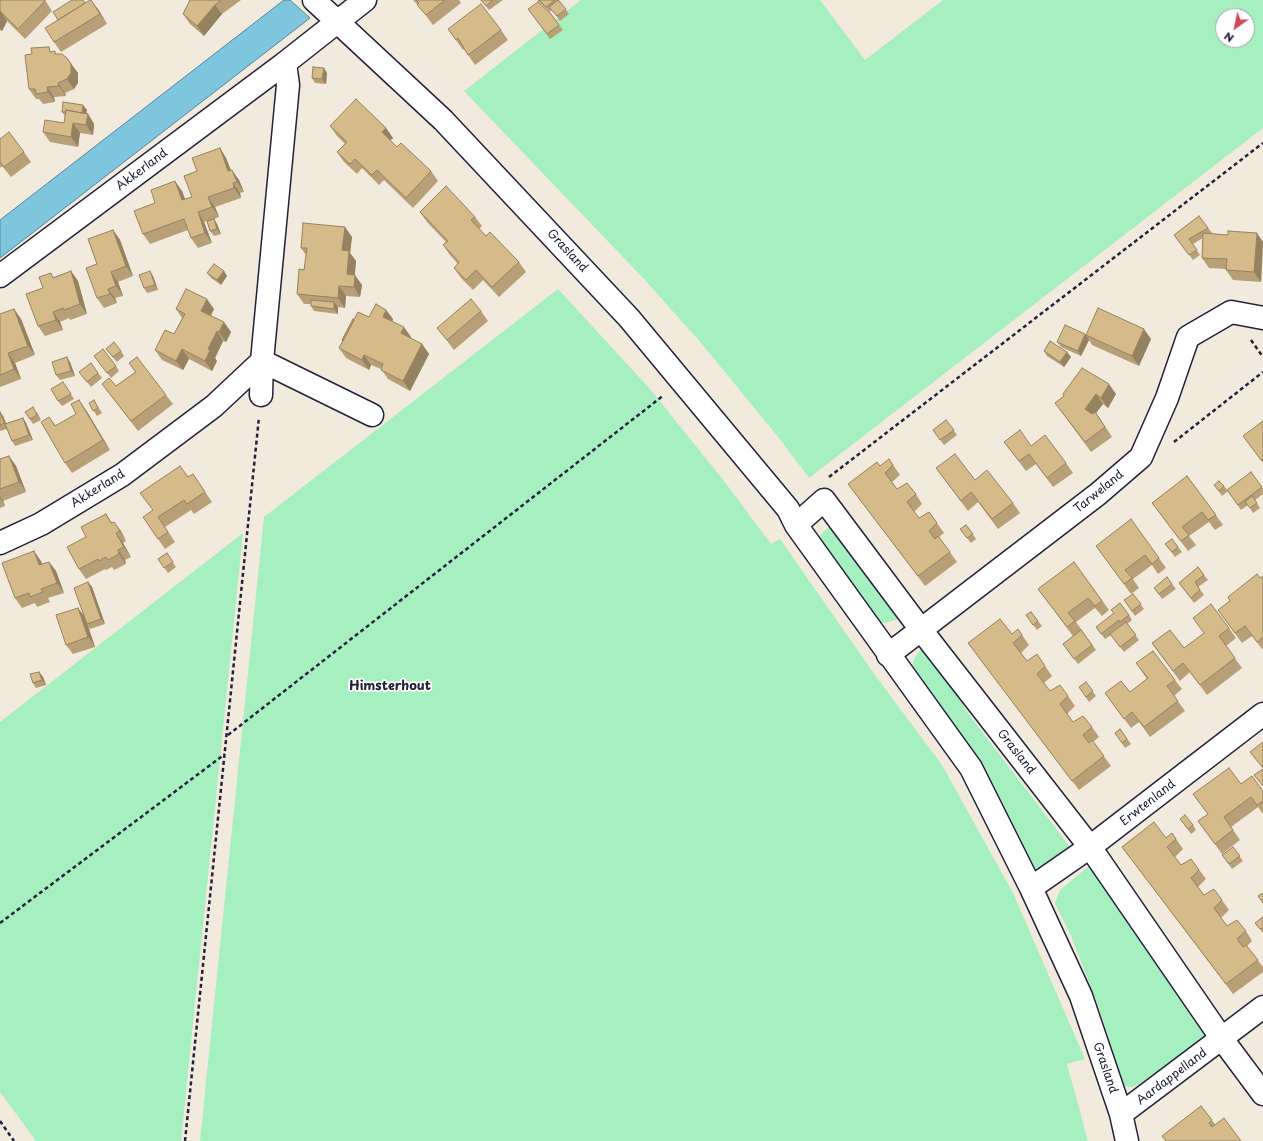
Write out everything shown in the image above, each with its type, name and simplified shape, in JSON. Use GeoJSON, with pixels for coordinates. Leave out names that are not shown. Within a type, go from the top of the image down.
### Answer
{"type":"FeatureCollection","features":[{"type":"Feature","properties":{"kind":"street","name":"Grasland"},"geometry":{"type":"LineString","coordinates":[[314,0],[443,120],[629,318],[788,509],[796,525],[888,655],[971,768],[1031,888],[1081,996],[1121,1114],[1127,1141]]}},
{"type":"Feature","properties":{"kind":"street","name":"Akkerland"},"geometry":{"type":"LineString","coordinates":[[0,276],[285,63],[364,0]]}},
{"type":"Feature","properties":{"kind":"street"},"geometry":{"type":"LineString","coordinates":[[261,395],[262,361],[288,85],[285,63]]}},
{"type":"Feature","properties":{"kind":"street","name":"Tarweland"},"geometry":{"type":"LineString","coordinates":[[888,655],[922,631],[1098,494],[1141,457],[1167,398],[1188,337],[1230,312],[1263,318]]}},
{"type":"Feature","properties":{"kind":"street","name":"Akkerland"},"geometry":{"type":"LineString","coordinates":[[0,543],[41,524],[122,474],[214,406],[262,361]]}},
{"type":"Feature","properties":{"kind":"street"},"geometry":{"type":"LineString","coordinates":[[262,361],[372,416]]}},
{"type":"Feature","properties":{"kind":"street","name":"Grasland"},"geometry":{"type":"LineString","coordinates":[[796,525],[824,500],[922,631],[1090,847],[1222,1039]]}},
{"type":"Feature","properties":{"kind":"street","name":"Erwtenland"},"geometry":{"type":"LineString","coordinates":[[1031,888],[1090,847],[1263,714]]}},
{"type":"Feature","properties":{"kind":"street","name":"Aardappelland"},"geometry":{"type":"LineString","coordinates":[[1121,1114],[1263,1007]]}},
{"type":"Feature","properties":{"kind":"street"},"geometry":{"type":"LineString","coordinates":[[1222,1039],[1263,1094]]}},
{"type":"Feature","properties":{"kind":"path"},"geometry":{"type":"LineString","coordinates":[[825,480],[1263,143]]}},
{"type":"Feature","properties":{"kind":"path"},"geometry":{"type":"LineString","coordinates":[[1141,457],[1170,446],[1263,372]]}},
{"type":"Feature","properties":{"kind":"path"},"geometry":{"type":"LineString","coordinates":[[227,735],[682,382]]}},
{"type":"Feature","properties":{"kind":"path"},"geometry":{"type":"LineString","coordinates":[[185,1141],[226,754],[261,395]]}},
{"type":"Feature","properties":{"kind":"path"},"geometry":{"type":"LineString","coordinates":[[0,923],[226,754]]}},
{"type":"Feature","properties":{"kind":"path"},"geometry":{"type":"LineString","coordinates":[[0,1121],[14,1141]]}},
{"type":"Feature","properties":{"kind":"green space"},"geometry":{"type":"Polygon","coordinates":[[[581,0],[820,0],[865,60],[943,0],[1263,0],[1263,128],[809,478],[779,438],[702,344],[645,280],[464,91],[581,0]]]}},
{"type":"Feature","properties":{"kind":"green space"},"geometry":{"type":"Polygon","coordinates":[[[558,289],[650,389],[724,481],[771,544],[780,539],[877,678],[942,765],[1013,893],[1085,1059],[1067,1064],[1088,1141],[200,1141],[264,517],[558,289]]]}},
{"type":"Feature","properties":{"kind":"green space"},"geometry":{"type":"Polygon","coordinates":[[[831,525],[899,619],[885,623],[877,622],[816,539],[831,525]]]}},
{"type":"Feature","properties":{"kind":"green space"},"geometry":{"type":"Polygon","coordinates":[[[243,533],[181,1141],[36,1141],[0,1092],[0,722],[243,533]]]}},
{"type":"Feature","properties":{"kind":"green space"},"geometry":{"type":"Polygon","coordinates":[[[923,647],[950,683],[967,712],[1070,847],[1045,868],[1034,869],[981,771],[933,694],[912,665],[915,657],[923,647]]]}},
{"type":"Feature","properties":{"kind":"green space"},"geometry":{"type":"Polygon","coordinates":[[[1089,866],[1208,1036],[1139,1084],[1132,1087],[1124,1086],[1099,1008],[1071,936],[1055,903],[1060,890],[1089,866]]]}},
{"type":"Feature","properties":{"kind":"water"},"geometry":{"type":"Polygon","coordinates":[[[284,0],[290,0],[310,18],[0,258],[0,220],[284,0]]]}},
{"type":"Feature","properties":{"kind":"building"},"geometry":{"type":"Polygon","coordinates":[[[0,0],[45,1],[18,29],[0,11],[0,0]]]}},
{"type":"Feature","properties":{"kind":"building"},"geometry":{"type":"Polygon","coordinates":[[[72,0],[83,0],[85,3],[58,20],[53,12],[72,0]]]}},
{"type":"Feature","properties":{"kind":"building"},"geometry":{"type":"Polygon","coordinates":[[[90,0],[100,14],[54,42],[45,28],[90,0]]]}},
{"type":"Feature","properties":{"kind":"building"},"geometry":{"type":"Polygon","coordinates":[[[190,0],[221,0],[197,26],[183,14],[190,0]]]}},
{"type":"Feature","properties":{"kind":"building"},"geometry":{"type":"Polygon","coordinates":[[[416,0],[445,0],[426,15],[417,5],[419,3],[416,0]]]}},
{"type":"Feature","properties":{"kind":"building"},"geometry":{"type":"Polygon","coordinates":[[[481,0],[493,0],[486,6],[481,0]]]}},
{"type":"Feature","properties":{"kind":"building"},"geometry":{"type":"Polygon","coordinates":[[[539,0],[555,0],[546,7],[539,0]]]}},
{"type":"Feature","properties":{"kind":"building"},"geometry":{"type":"Polygon","coordinates":[[[558,0],[566,9],[557,16],[549,7],[558,0]]]}},
{"type":"Feature","properties":{"kind":"building"},"geometry":{"type":"Polygon","coordinates":[[[538,2],[551,14],[559,25],[547,34],[528,9],[538,2]]]}},
{"type":"Feature","properties":{"kind":"building"},"geometry":{"type":"Polygon","coordinates":[[[481,4],[501,30],[468,55],[458,38],[456,40],[448,29],[481,4]]]}},
{"type":"Feature","properties":{"kind":"building"},"geometry":{"type":"Polygon","coordinates":[[[49,47],[50,52],[55,51],[55,54],[62,54],[67,58],[71,64],[71,73],[67,79],[58,83],[59,86],[47,87],[48,92],[36,94],[35,89],[29,89],[25,55],[32,54],[31,48],[49,47]]]}},
{"type":"Feature","properties":{"kind":"building"},"geometry":{"type":"Polygon","coordinates":[[[313,67],[324,68],[322,79],[312,78],[313,67]]]}},
{"type":"Feature","properties":{"kind":"building"},"geometry":{"type":"Polygon","coordinates":[[[356,99],[386,128],[382,132],[397,147],[401,143],[431,171],[406,198],[377,170],[372,175],[355,159],[350,164],[337,152],[347,142],[330,126],[356,99]]]}},
{"type":"Feature","properties":{"kind":"building"},"geometry":{"type":"Polygon","coordinates":[[[63,102],[83,105],[82,113],[66,110],[65,112],[62,112],[63,102]]]}},
{"type":"Feature","properties":{"kind":"building"},"geometry":{"type":"Polygon","coordinates":[[[66,110],[88,114],[86,125],[73,123],[71,137],[43,132],[45,120],[64,123],[66,110]]]}},
{"type":"Feature","properties":{"kind":"building"},"geometry":{"type":"Polygon","coordinates":[[[9,132],[24,152],[4,167],[0,162],[0,139],[9,132]]]}},
{"type":"Feature","properties":{"kind":"building"},"geometry":{"type":"Polygon","coordinates":[[[220,148],[228,171],[232,170],[237,182],[233,183],[234,188],[208,197],[212,207],[198,212],[205,233],[191,238],[184,219],[143,234],[134,211],[155,203],[151,190],[175,181],[182,200],[192,197],[184,176],[197,171],[192,158],[220,148]]]}},
{"type":"Feature","properties":{"kind":"building"},"geometry":{"type":"Polygon","coordinates":[[[446,186],[475,217],[471,220],[486,236],[490,232],[519,262],[492,287],[476,270],[466,280],[454,268],[459,262],[443,245],[448,241],[420,212],[446,186]]]}},
{"type":"Feature","properties":{"kind":"building"},"geometry":{"type":"Polygon","coordinates":[[[1199,216],[1208,228],[1189,239],[1197,250],[1189,255],[1174,235],[1199,216]]]}},
{"type":"Feature","properties":{"kind":"building"},"geometry":{"type":"Polygon","coordinates":[[[214,219],[217,229],[210,231],[207,221],[214,219]]]}},
{"type":"Feature","properties":{"kind":"building"},"geometry":{"type":"Polygon","coordinates":[[[303,223],[345,227],[342,250],[349,251],[347,274],[355,275],[354,287],[339,286],[338,298],[297,294],[299,269],[304,270],[307,248],[301,248],[303,223]]]}},
{"type":"Feature","properties":{"kind":"building"},"geometry":{"type":"Polygon","coordinates":[[[113,230],[126,266],[111,272],[116,286],[108,289],[110,294],[97,298],[86,268],[97,264],[88,239],[113,230]]]}},
{"type":"Feature","properties":{"kind":"building"},"geometry":{"type":"Polygon","coordinates":[[[1228,231],[1257,233],[1254,272],[1226,270],[1227,259],[1202,258],[1203,233],[1228,235],[1228,231]]]}},
{"type":"Feature","properties":{"kind":"building"},"geometry":{"type":"Polygon","coordinates":[[[214,264],[224,271],[217,280],[207,273],[214,264]]]}},
{"type":"Feature","properties":{"kind":"building"},"geometry":{"type":"Polygon","coordinates":[[[71,271],[80,304],[64,310],[63,308],[53,312],[56,320],[38,326],[26,294],[43,288],[39,277],[51,273],[53,278],[71,271]]]}},
{"type":"Feature","properties":{"kind":"building"},"geometry":{"type":"Polygon","coordinates":[[[150,271],[155,285],[144,288],[139,275],[150,271]]]}},
{"type":"Feature","properties":{"kind":"building"},"geometry":{"type":"Polygon","coordinates":[[[186,289],[207,299],[201,311],[224,322],[219,332],[217,331],[208,349],[210,351],[205,361],[182,349],[176,361],[155,350],[165,330],[174,334],[185,314],[176,309],[186,289]]]}},
{"type":"Feature","properties":{"kind":"building"},"geometry":{"type":"Polygon","coordinates":[[[471,299],[481,311],[447,340],[437,328],[471,299]]]}},
{"type":"Feature","properties":{"kind":"building"},"geometry":{"type":"Polygon","coordinates":[[[311,300],[334,302],[334,309],[311,306],[311,300]]]}},
{"type":"Feature","properties":{"kind":"building"},"geometry":{"type":"Polygon","coordinates":[[[376,304],[386,310],[383,317],[404,327],[401,333],[422,344],[403,381],[381,370],[383,364],[364,355],[362,360],[339,348],[358,312],[369,317],[376,304]]]}},
{"type":"Feature","properties":{"kind":"building"},"geometry":{"type":"Polygon","coordinates":[[[1098,308],[1144,329],[1132,356],[1086,335],[1098,308]]]}},
{"type":"Feature","properties":{"kind":"building"},"geometry":{"type":"Polygon","coordinates":[[[14,309],[28,346],[8,353],[14,369],[0,375],[0,314],[14,309]]]}},
{"type":"Feature","properties":{"kind":"building"},"geometry":{"type":"Polygon","coordinates":[[[353,319],[354,320],[343,341],[342,340],[353,319]]]}},
{"type":"Feature","properties":{"kind":"building"},"geometry":{"type":"Polygon","coordinates":[[[1065,325],[1085,334],[1078,351],[1057,342],[1065,325]]]}},
{"type":"Feature","properties":{"kind":"building"},"geometry":{"type":"Polygon","coordinates":[[[1050,341],[1067,352],[1060,362],[1044,351],[1050,341]]]}},
{"type":"Feature","properties":{"kind":"building"},"geometry":{"type":"Polygon","coordinates":[[[114,342],[121,351],[113,357],[106,349],[114,342]]]}},
{"type":"Feature","properties":{"kind":"building"},"geometry":{"type":"Polygon","coordinates":[[[103,349],[116,366],[107,373],[94,356],[103,349]]]}},
{"type":"Feature","properties":{"kind":"building"},"geometry":{"type":"Polygon","coordinates":[[[67,357],[71,371],[56,375],[52,362],[67,357]]]}},
{"type":"Feature","properties":{"kind":"building"},"geometry":{"type":"Polygon","coordinates":[[[137,357],[166,395],[131,421],[102,384],[109,378],[116,386],[136,372],[129,363],[137,357]]]}},
{"type":"Feature","properties":{"kind":"building"},"geometry":{"type":"Polygon","coordinates":[[[91,363],[98,373],[87,382],[79,372],[91,363]]]}},
{"type":"Feature","properties":{"kind":"building"},"geometry":{"type":"Polygon","coordinates":[[[1082,368],[1109,384],[1101,398],[1096,394],[1085,409],[1092,414],[1095,412],[1105,427],[1085,442],[1055,403],[1064,396],[1063,394],[1082,368]]]}},
{"type":"Feature","properties":{"kind":"building"},"geometry":{"type":"Polygon","coordinates":[[[63,382],[71,394],[58,401],[51,389],[63,382]]]}},
{"type":"Feature","properties":{"kind":"building"},"geometry":{"type":"Polygon","coordinates":[[[79,400],[103,440],[65,463],[41,422],[49,417],[55,426],[76,414],[71,404],[79,400]]]}},
{"type":"Feature","properties":{"kind":"building"},"geometry":{"type":"Polygon","coordinates":[[[94,400],[98,408],[93,411],[89,403],[94,400]]]}},
{"type":"Feature","properties":{"kind":"building"},"geometry":{"type":"Polygon","coordinates":[[[33,407],[37,415],[30,419],[25,412],[33,407]]]}},
{"type":"Feature","properties":{"kind":"building"},"geometry":{"type":"Polygon","coordinates":[[[0,412],[4,423],[0,425],[0,412]]]}},
{"type":"Feature","properties":{"kind":"building"},"geometry":{"type":"Polygon","coordinates":[[[23,418],[29,435],[12,441],[5,424],[23,418]]]}},
{"type":"Feature","properties":{"kind":"building"},"geometry":{"type":"Polygon","coordinates":[[[946,420],[954,430],[940,440],[933,430],[946,420]]]}},
{"type":"Feature","properties":{"kind":"building"},"geometry":{"type":"Polygon","coordinates":[[[1263,421],[1263,459],[1261,460],[1243,436],[1263,421]]]}},
{"type":"Feature","properties":{"kind":"building"},"geometry":{"type":"Polygon","coordinates":[[[1020,430],[1031,446],[1045,435],[1066,463],[1047,478],[1029,454],[1019,461],[1004,442],[1020,430]]]}},
{"type":"Feature","properties":{"kind":"building"},"geometry":{"type":"Polygon","coordinates":[[[955,454],[975,480],[987,470],[1013,503],[992,519],[971,492],[961,501],[936,468],[955,454]]]}},
{"type":"Feature","properties":{"kind":"building"},"geometry":{"type":"Polygon","coordinates":[[[9,456],[19,482],[0,489],[0,459],[9,456]]]}},
{"type":"Feature","properties":{"kind":"building"},"geometry":{"type":"Polygon","coordinates":[[[889,459],[893,465],[885,473],[897,489],[907,483],[916,494],[907,502],[919,518],[929,512],[937,523],[929,531],[935,539],[938,536],[950,552],[918,576],[848,484],[877,462],[880,466],[889,459]]]}},
{"type":"Feature","properties":{"kind":"building"},"geometry":{"type":"Polygon","coordinates":[[[180,466],[188,477],[193,474],[205,492],[187,504],[184,500],[158,517],[168,532],[158,539],[143,517],[153,510],[140,493],[180,466]]]}},
{"type":"Feature","properties":{"kind":"building"},"geometry":{"type":"Polygon","coordinates":[[[1251,472],[1262,487],[1238,505],[1227,490],[1251,472]]]}},
{"type":"Feature","properties":{"kind":"building"},"geometry":{"type":"Polygon","coordinates":[[[1187,476],[1216,515],[1208,520],[1202,512],[1182,527],[1189,535],[1181,541],[1152,503],[1187,476]]]}},
{"type":"Feature","properties":{"kind":"building"},"geometry":{"type":"Polygon","coordinates":[[[1219,481],[1224,486],[1219,491],[1214,485],[1219,481]]]}},
{"type":"Feature","properties":{"kind":"building"},"geometry":{"type":"Polygon","coordinates":[[[1252,496],[1257,503],[1250,508],[1245,502],[1252,496]]]}},
{"type":"Feature","properties":{"kind":"building"},"geometry":{"type":"Polygon","coordinates":[[[106,514],[111,523],[114,522],[120,531],[116,533],[124,547],[118,550],[119,554],[108,560],[106,557],[99,561],[98,559],[79,569],[67,547],[86,537],[81,527],[106,514]]]}},
{"type":"Feature","properties":{"kind":"building"},"geometry":{"type":"Polygon","coordinates":[[[1131,519],[1159,558],[1152,564],[1145,555],[1125,570],[1132,578],[1124,584],[1096,546],[1131,519]]]}},
{"type":"Feature","properties":{"kind":"building"},"geometry":{"type":"Polygon","coordinates":[[[966,525],[973,534],[967,538],[960,529],[966,525]]]}},
{"type":"Feature","properties":{"kind":"building"},"geometry":{"type":"Polygon","coordinates":[[[1172,539],[1178,547],[1172,552],[1165,544],[1172,539]]]}},
{"type":"Feature","properties":{"kind":"building"},"geometry":{"type":"Polygon","coordinates":[[[34,551],[39,565],[49,562],[57,583],[41,589],[43,592],[30,597],[29,593],[15,598],[2,563],[34,551]]]}},
{"type":"Feature","properties":{"kind":"building"},"geometry":{"type":"Polygon","coordinates":[[[167,553],[173,562],[164,568],[158,559],[167,553]]]}},
{"type":"Feature","properties":{"kind":"building"},"geometry":{"type":"Polygon","coordinates":[[[1074,562],[1102,601],[1095,606],[1088,598],[1068,613],[1075,621],[1067,627],[1038,589],[1074,562]]]}},
{"type":"Feature","properties":{"kind":"building"},"geometry":{"type":"Polygon","coordinates":[[[1198,567],[1204,575],[1195,582],[1200,590],[1191,598],[1179,583],[1198,567]]]}},
{"type":"Feature","properties":{"kind":"building"},"geometry":{"type":"Polygon","coordinates":[[[1257,574],[1260,578],[1263,576],[1263,637],[1257,642],[1245,626],[1235,633],[1218,610],[1230,601],[1228,597],[1257,574]]]}},
{"type":"Feature","properties":{"kind":"building"},"geometry":{"type":"Polygon","coordinates":[[[1167,577],[1172,584],[1159,594],[1154,588],[1167,577]]]}},
{"type":"Feature","properties":{"kind":"building"},"geometry":{"type":"Polygon","coordinates":[[[88,582],[101,619],[87,624],[74,588],[88,582]]]}},
{"type":"Feature","properties":{"kind":"building"},"geometry":{"type":"Polygon","coordinates":[[[1133,594],[1141,604],[1132,611],[1124,600],[1133,594]]]}},
{"type":"Feature","properties":{"kind":"building"},"geometry":{"type":"Polygon","coordinates":[[[1120,603],[1129,615],[1120,622],[1119,620],[1101,634],[1096,627],[1114,613],[1111,610],[1120,603]]]}},
{"type":"Feature","properties":{"kind":"building"},"geometry":{"type":"Polygon","coordinates":[[[1211,604],[1229,628],[1219,636],[1235,658],[1200,685],[1183,663],[1173,671],[1152,643],[1170,630],[1184,648],[1204,633],[1193,618],[1211,604]]]}},
{"type":"Feature","properties":{"kind":"building"},"geometry":{"type":"Polygon","coordinates":[[[78,608],[88,637],[66,645],[56,615],[78,608]]]}},
{"type":"Feature","properties":{"kind":"building"},"geometry":{"type":"Polygon","coordinates":[[[1031,612],[1038,621],[1033,625],[1026,615],[1031,612]]]}},
{"type":"Feature","properties":{"kind":"building"},"geometry":{"type":"Polygon","coordinates":[[[1000,619],[1012,634],[1018,629],[1022,635],[1013,643],[1027,661],[1037,654],[1045,666],[1037,674],[1050,691],[1060,685],[1068,696],[1060,704],[1073,722],[1083,716],[1092,727],[1083,735],[1089,743],[1092,740],[1104,756],[1072,781],[968,643],[1000,619]]]}},
{"type":"Feature","properties":{"kind":"building"},"geometry":{"type":"Polygon","coordinates":[[[1126,622],[1136,635],[1120,647],[1110,634],[1126,622]]]}},
{"type":"Feature","properties":{"kind":"building"},"geometry":{"type":"Polygon","coordinates":[[[1081,630],[1092,645],[1074,659],[1063,644],[1081,630]]]}},
{"type":"Feature","properties":{"kind":"building"},"geometry":{"type":"Polygon","coordinates":[[[1153,651],[1175,680],[1167,686],[1178,701],[1144,727],[1132,712],[1124,719],[1105,693],[1121,681],[1130,692],[1148,678],[1136,663],[1153,651]]]}},
{"type":"Feature","properties":{"kind":"building"},"geometry":{"type":"Polygon","coordinates":[[[39,672],[42,680],[33,683],[30,674],[39,672]]]}},
{"type":"Feature","properties":{"kind":"building"},"geometry":{"type":"Polygon","coordinates":[[[1086,682],[1093,691],[1086,697],[1079,687],[1086,682]]]}},
{"type":"Feature","properties":{"kind":"building"},"geometry":{"type":"Polygon","coordinates":[[[1120,729],[1127,739],[1122,743],[1115,733],[1120,729]]]}},
{"type":"Feature","properties":{"kind":"building"},"geometry":{"type":"Polygon","coordinates":[[[1263,742],[1263,768],[1250,752],[1263,742]]]}},
{"type":"Feature","properties":{"kind":"building"},"geometry":{"type":"Polygon","coordinates":[[[1229,768],[1241,784],[1252,776],[1263,791],[1263,801],[1257,805],[1251,797],[1224,817],[1233,830],[1215,844],[1198,821],[1208,814],[1193,794],[1229,768]]]}},
{"type":"Feature","properties":{"kind":"building"},"geometry":{"type":"Polygon","coordinates":[[[1263,769],[1263,786],[1254,775],[1263,769]]]}},
{"type":"Feature","properties":{"kind":"building"},"geometry":{"type":"Polygon","coordinates":[[[1185,815],[1193,825],[1188,829],[1180,819],[1185,815]]]}},
{"type":"Feature","properties":{"kind":"building"},"geometry":{"type":"Polygon","coordinates":[[[1154,822],[1166,838],[1172,833],[1176,839],[1167,847],[1181,865],[1191,859],[1199,870],[1191,878],[1204,895],[1214,889],[1222,900],[1214,908],[1227,926],[1237,920],[1246,931],[1237,939],[1243,947],[1246,945],[1258,960],[1226,984],[1122,847],[1154,822]]]}},
{"type":"Feature","properties":{"kind":"building"},"geometry":{"type":"Polygon","coordinates":[[[1233,847],[1240,856],[1229,864],[1222,855],[1233,847]]]}},
{"type":"Feature","properties":{"kind":"building"},"geometry":{"type":"Polygon","coordinates":[[[1263,893],[1263,903],[1258,896],[1263,893]]]}},
{"type":"Feature","properties":{"kind":"building"},"geometry":{"type":"Polygon","coordinates":[[[1263,917],[1263,928],[1260,929],[1255,923],[1263,917]]]}},
{"type":"Feature","properties":{"kind":"building"},"geometry":{"type":"Polygon","coordinates":[[[1201,1106],[1212,1120],[1209,1123],[1212,1127],[1224,1118],[1241,1141],[1166,1141],[1162,1136],[1201,1106]]]}},
{"type":"Feature","properties":{"kind":"district","name":"Himsterhout"},"geometry":{"type":"Point","coordinates":[390,686]}}]}
